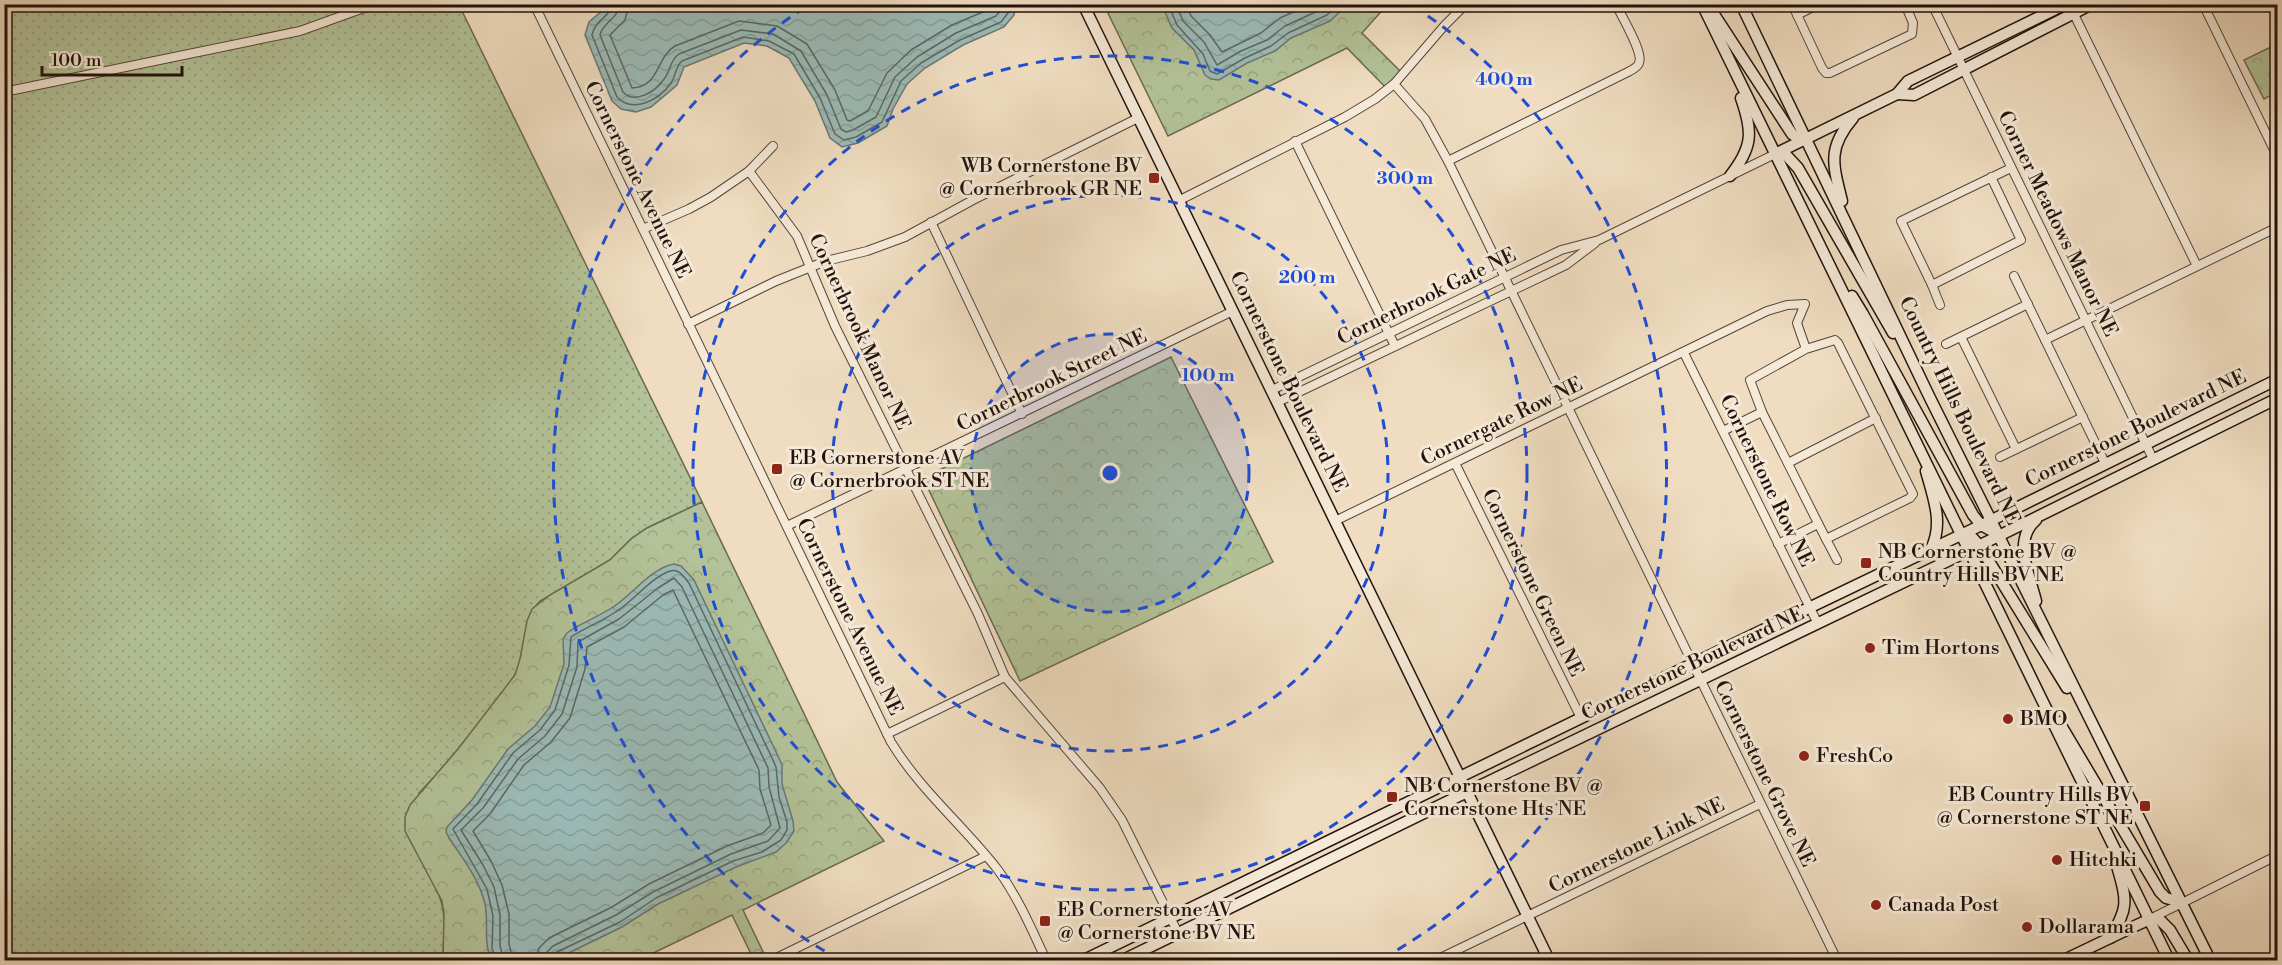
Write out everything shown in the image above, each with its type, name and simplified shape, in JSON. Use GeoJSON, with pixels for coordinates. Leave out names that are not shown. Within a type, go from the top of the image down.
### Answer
{"type":"FeatureCollection","features":[{"type":"Feature","properties":{"kind":"street"},"geometry":{"type":"LineString","coordinates":[[4,92],[300,31],[375,4]]}},
{"type":"Feature","properties":{"kind":"street","name":"Cornerstone Avenue NE"},"geometry":{"type":"LineString","coordinates":[[534,4],[887,734],[917,779],[999,872],[1022,910],[1046,960]]}},
{"type":"Feature","properties":{"kind":"street","name":"Cornerstone Boulevard NE"},"geometry":{"type":"LineString","coordinates":[[1083,4],[1460,776]]}},
{"type":"Feature","properties":{"kind":"street"},"geometry":{"type":"LineString","coordinates":[[1178,201],[1355,112],[1394,84],[1466,4]]}},
{"type":"Feature","properties":{"kind":"street"},"geometry":{"type":"LineString","coordinates":[[1448,161],[1635,68],[1640,60],[1638,50],[1616,4]]}},
{"type":"Feature","properties":{"kind":"street"},"geometry":{"type":"LineString","coordinates":[[1702,4],[1962,534],[1970,535],[2040,695],[2169,960]]}},
{"type":"Feature","properties":{"kind":"street"},"geometry":{"type":"LineString","coordinates":[[1708,4],[1792,134],[1807,138]]}},
{"type":"Feature","properties":{"kind":"street","name":"Country Hills Boulevard NE"},"geometry":{"type":"LineString","coordinates":[[1741,4],[1929,396],[2210,960]]}},
{"type":"Feature","properties":{"kind":"street"},"geometry":{"type":"LineString","coordinates":[[1792,4],[1826,73],[1912,34],[1913,22],[1905,4]]}},
{"type":"Feature","properties":{"kind":"street"},"geometry":{"type":"LineString","coordinates":[[1797,15],[1819,4]]}},
{"type":"Feature","properties":{"kind":"street","name":"Corner Meadows Manor NE"},"geometry":{"type":"LineString","coordinates":[[1932,4],[2152,459]]}},
{"type":"Feature","properties":{"kind":"street"},"geometry":{"type":"LineString","coordinates":[[1775,154],[1897,94],[1908,81],[1957,57],[2070,8],[2092,4]]}},
{"type":"Feature","properties":{"kind":"street"},"geometry":{"type":"LineString","coordinates":[[2203,4],[2277,158]]}},
{"type":"Feature","properties":{"kind":"street"},"geometry":{"type":"LineString","coordinates":[[1897,94],[1914,95],[1964,70],[2070,8]]}},
{"type":"Feature","properties":{"kind":"street"},"geometry":{"type":"LineString","coordinates":[[2070,8],[2196,266]]}},
{"type":"Feature","properties":{"kind":"street"},"geometry":{"type":"LineString","coordinates":[[1727,55],[1748,117],[1750,135],[1748,150],[1730,176]]}},
{"type":"Feature","properties":{"kind":"street","name":"Cornerstone Grove NE"},"geometry":{"type":"LineString","coordinates":[[1394,84],[1425,119],[1448,161],[1837,960]]}},
{"type":"Feature","properties":{"kind":"street"},"geometry":{"type":"LineString","coordinates":[[1848,224],[1833,161],[1837,139],[1857,114]]}},
{"type":"Feature","properties":{"kind":"street"},"geometry":{"type":"LineString","coordinates":[[688,324],[776,281],[826,261],[884,246],[1138,118]]}},
{"type":"Feature","properties":{"kind":"street"},"geometry":{"type":"LineString","coordinates":[[1295,141],[1395,346]]}},
{"type":"Feature","properties":{"kind":"street"},"geometry":{"type":"LineString","coordinates":[[643,229],[711,197],[749,171],[773,146]]}},
{"type":"Feature","properties":{"kind":"street"},"geometry":{"type":"LineString","coordinates":[[1775,154],[1786,155],[1798,168],[1929,396]]}},
{"type":"Feature","properties":{"kind":"street","name":"Cornerbrook Gate NE"},"geometry":{"type":"LineString","coordinates":[[1272,390],[1389,334],[1507,284],[1566,265],[1599,240],[1775,154]]}},
{"type":"Feature","properties":{"kind":"street"},"geometry":{"type":"LineString","coordinates":[[1940,305],[1901,221],[2011,168]]}},
{"type":"Feature","properties":{"kind":"street","name":"Cornerbrook Manor NE"},"geometry":{"type":"LineString","coordinates":[[749,171],[797,236],[835,326],[978,614],[1005,678],[1112,803],[1178,933]]}},
{"type":"Feature","properties":{"kind":"street"},"geometry":{"type":"LineString","coordinates":[[1932,285],[2021,240],[1991,177]]}},
{"type":"Feature","properties":{"kind":"street"},"geometry":{"type":"LineString","coordinates":[[931,222],[1022,414]]}},
{"type":"Feature","properties":{"kind":"street"},"geometry":{"type":"LineString","coordinates":[[2045,340],[2277,227]]}},
{"type":"Feature","properties":{"kind":"street","name":"Cornerbrook Gate NE"},"geometry":{"type":"LineString","coordinates":[[1278,402],[1395,346],[1507,284],[1561,250],[1599,240]]}},
{"type":"Feature","properties":{"kind":"street"},"geometry":{"type":"LineString","coordinates":[[1826,256],[1863,314],[1981,525],[2000,535]]}},
{"type":"Feature","properties":{"kind":"street"},"geometry":{"type":"LineString","coordinates":[[2014,276],[2105,463]]}},
{"type":"Feature","properties":{"kind":"street","name":"Cornergate Row NE"},"geometry":{"type":"LineString","coordinates":[[1335,521],[1767,311],[1787,305],[1805,304],[1797,323],[1806,349]]}},
{"type":"Feature","properties":{"kind":"street"},"geometry":{"type":"LineString","coordinates":[[1946,344],[2028,304]]}},
{"type":"Feature","properties":{"kind":"street","name":"Cornerbrook Street NE"},"geometry":{"type":"LineString","coordinates":[[787,526],[1233,311]]}},
{"type":"Feature","properties":{"kind":"street"},"geometry":{"type":"LineString","coordinates":[[1961,337],[2016,449]]}},
{"type":"Feature","properties":{"kind":"street"},"geometry":{"type":"LineString","coordinates":[[1827,540],[1910,498],[1913,494],[1839,343],[1834,340],[1806,349],[1750,380],[1750,387],[1837,560]]}},
{"type":"Feature","properties":{"kind":"street","name":"Cornerstone Row NE"},"geometry":{"type":"LineString","coordinates":[[1684,352],[1818,624]]}},
{"type":"Feature","properties":{"kind":"street","name":"Cornerstone Boulevard NE"},"geometry":{"type":"LineString","coordinates":[[1084,960],[1992,520],[2277,379]]}},
{"type":"Feature","properties":{"kind":"street","name":"Cornerstone Boulevard NE"},"geometry":{"type":"LineString","coordinates":[[1123,960],[1818,624],[2277,398]]}},
{"type":"Feature","properties":{"kind":"street"},"geometry":{"type":"LineString","coordinates":[[1723,431],[1762,412]]}},
{"type":"Feature","properties":{"kind":"street"},"geometry":{"type":"LineString","coordinates":[[2000,457],[2083,417]]}},
{"type":"Feature","properties":{"kind":"street"},"geometry":{"type":"LineString","coordinates":[[1788,463],[1876,418]]}},
{"type":"Feature","properties":{"kind":"street"},"geometry":{"type":"LineString","coordinates":[[1919,445],[1938,520],[1937,537],[1931,549]]}},
{"type":"Feature","properties":{"kind":"street","name":"Cornerstone Green NE"},"geometry":{"type":"LineString","coordinates":[[1455,463],[1581,718]]}},
{"type":"Feature","properties":{"kind":"street"},"geometry":{"type":"LineString","coordinates":[[2044,627],[2026,562],[2024,542],[2027,530],[2032,523],[2046,512]]}},
{"type":"Feature","properties":{"kind":"street"},"geometry":{"type":"LineString","coordinates":[[1778,544],[1818,524]]}},
{"type":"Feature","properties":{"kind":"street"},"geometry":{"type":"LineString","coordinates":[[1975,547],[2103,747]]}},
{"type":"Feature","properties":{"kind":"street"},"geometry":{"type":"LineString","coordinates":[[887,734],[1005,678]]}},
{"type":"Feature","properties":{"kind":"street"},"geometry":{"type":"LineString","coordinates":[[2040,695],[2061,724],[2160,892],[2166,898],[2181,902]]}},
{"type":"Feature","properties":{"kind":"street"},"geometry":{"type":"LineString","coordinates":[[1460,776],[1549,960]]}},
{"type":"Feature","properties":{"kind":"street","name":"Cornerstone Link NE"},"geometry":{"type":"LineString","coordinates":[[1436,960],[1760,804]]}},
{"type":"Feature","properties":{"kind":"street"},"geometry":{"type":"LineString","coordinates":[[2103,826],[2126,902],[2120,921],[2109,939]]}},
{"type":"Feature","properties":{"kind":"street"},"geometry":{"type":"LineString","coordinates":[[2064,960],[2277,855]]}},
{"type":"Feature","properties":{"kind":"street"},"geometry":{"type":"LineString","coordinates":[[772,960],[986,856]]}},
{"type":"Feature","properties":{"kind":"street"},"geometry":{"type":"LineString","coordinates":[[2148,920],[2159,919],[2164,922],[2188,960]]}},
{"type":"Feature","properties":{"kind":"green space"},"geometry":{"type":"Polygon","coordinates":[[[5,5],[459,5],[702,502],[647,528],[631,539],[610,560],[540,601],[529,618],[519,665],[513,678],[465,741],[419,793],[437,891],[444,914],[443,954],[429,960],[5,960],[5,5]]]}},
{"type":"Feature","properties":{"kind":"green space"},"geometry":{"type":"Polygon","coordinates":[[[1104,5],[1387,5],[1362,33],[1403,74],[1388,90],[1347,48],[1168,136],[1104,5]]]}},
{"type":"Feature","properties":{"kind":"green space"},"geometry":{"type":"Polygon","coordinates":[[[2277,44],[2277,92],[2264,99],[2244,60],[2277,44]]]}},
{"type":"Feature","properties":{"kind":"green space"},"geometry":{"type":"Polygon","coordinates":[[[1171,357],[1273,562],[1020,681],[926,484],[931,474],[1171,357]]]}},
{"type":"Feature","properties":{"kind":"green space"},"geometry":{"type":"Polygon","coordinates":[[[702,502],[837,782],[884,841],[743,910],[767,960],[754,960],[732,915],[639,960],[443,960],[442,901],[405,831],[405,817],[410,805],[458,749],[515,675],[527,621],[532,609],[550,595],[610,560],[631,539],[647,528],[702,502]]]}},
{"type":"Feature","properties":{"kind":"water"},"geometry":{"type":"Polygon","coordinates":[[[609,5],[1015,5],[1014,15],[1004,27],[963,45],[925,68],[907,84],[893,109],[887,126],[858,143],[842,147],[830,138],[815,101],[789,58],[767,46],[744,43],[684,67],[677,85],[651,107],[636,112],[621,109],[612,101],[585,35],[589,22],[609,5]]]}},
{"type":"Feature","properties":{"kind":"water"},"geometry":{"type":"Polygon","coordinates":[[[1162,5],[1347,5],[1330,21],[1291,38],[1275,51],[1247,63],[1219,80],[1205,75],[1194,50],[1172,28],[1162,5]]]}},
{"type":"Feature","properties":{"kind":"water"},"geometry":{"type":"Polygon","coordinates":[[[674,564],[681,566],[694,580],[778,756],[782,765],[782,784],[794,831],[776,852],[736,867],[658,904],[622,927],[554,960],[491,960],[487,946],[485,904],[479,886],[446,832],[447,827],[472,800],[508,749],[535,726],[550,707],[564,664],[563,639],[567,633],[613,607],[657,571],[674,564]]]}},
{"type":"Feature","properties":{"kind":"place","name":"WB Cornerstone BV @ Cornerbrook GR NE"},"geometry":{"type":"Point","coordinates":[1154,178]}},
{"type":"Feature","properties":{"kind":"place","name":"EB Cornerstone AV @ Cornerbrook ST NE"},"geometry":{"type":"Point","coordinates":[777,469]}},
{"type":"Feature","properties":{"kind":"place","name":"NB Cornerstone BV @ Country Hills BV NE"},"geometry":{"type":"Point","coordinates":[1866,563]}},
{"type":"Feature","properties":{"kind":"place","name":"Tim Hortons"},"geometry":{"type":"Point","coordinates":[1870,648]}},
{"type":"Feature","properties":{"kind":"place","name":"BMO"},"geometry":{"type":"Point","coordinates":[2008,719]}},
{"type":"Feature","properties":{"kind":"place","name":"FreshCo"},"geometry":{"type":"Point","coordinates":[1804,756]}},
{"type":"Feature","properties":{"kind":"place","name":"NB Cornerstone BV @ Cornerstone Hts NE"},"geometry":{"type":"Point","coordinates":[1392,797]}},
{"type":"Feature","properties":{"kind":"place","name":"EB Country Hills BV @ Cornerstone ST NE"},"geometry":{"type":"Point","coordinates":[2145,806]}},
{"type":"Feature","properties":{"kind":"place","name":"Hitchki"},"geometry":{"type":"Point","coordinates":[2057,860]}},
{"type":"Feature","properties":{"kind":"place","name":"Canada Post"},"geometry":{"type":"Point","coordinates":[1876,905]}},
{"type":"Feature","properties":{"kind":"place","name":"EB Cornerstone AV @ Cornerstone BV NE"},"geometry":{"type":"Point","coordinates":[1045,921]}},
{"type":"Feature","properties":{"kind":"place","name":"Dollarama"},"geometry":{"type":"Point","coordinates":[2027,927]}}]}
